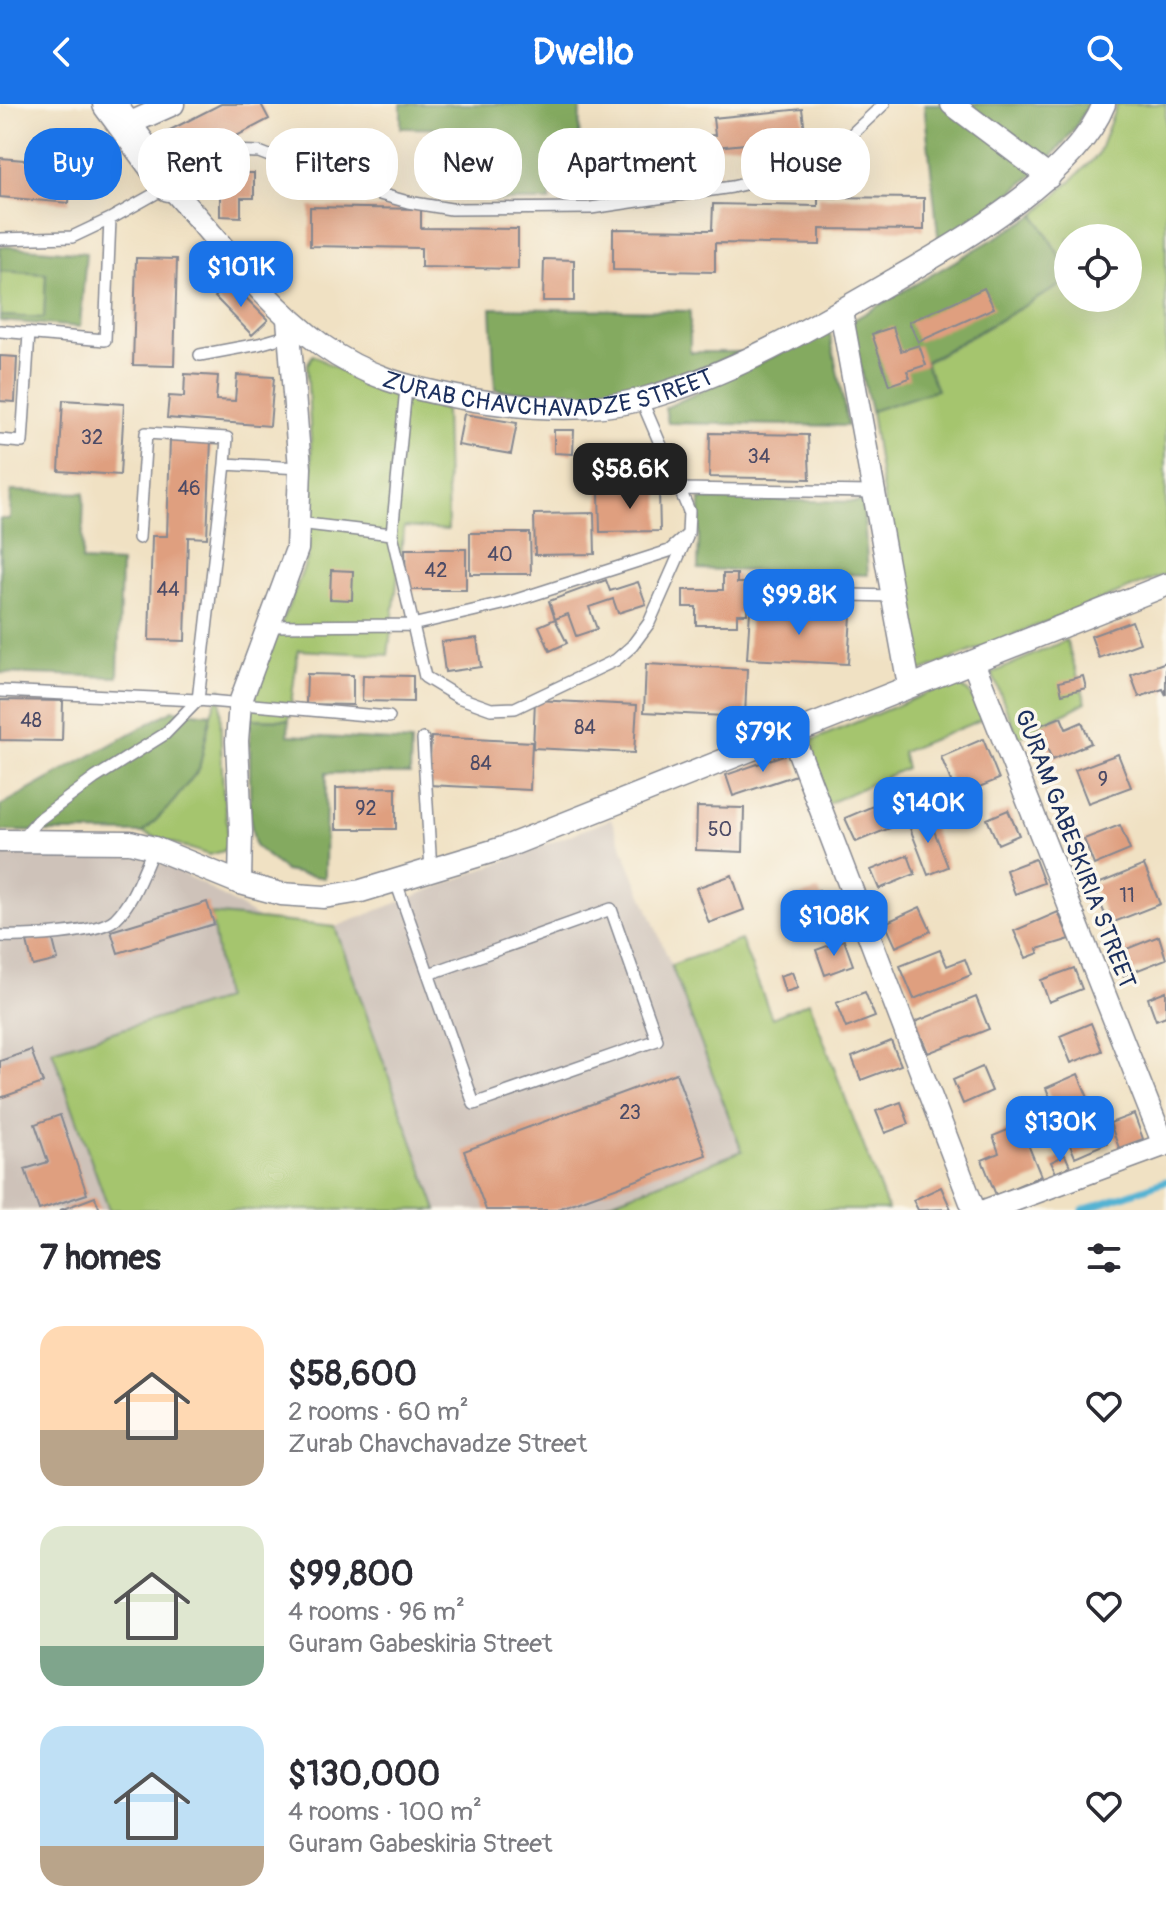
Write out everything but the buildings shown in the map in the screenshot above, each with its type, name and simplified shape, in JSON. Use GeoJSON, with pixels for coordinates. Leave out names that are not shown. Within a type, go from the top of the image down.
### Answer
{"type":"FeatureCollection","features":[{"type":"Feature","properties":{"kind":"street"},"geometry":{"type":"LineString","coordinates":[[118,115],[173,104]]}},
{"type":"Feature","properties":{"kind":"street"},"geometry":{"type":"LineString","coordinates":[[952,104],[1049,177]]}},
{"type":"Feature","properties":{"kind":"street","name":"ZURAB CHAVCHAVADZE STREET"},"geometry":{"type":"LineString","coordinates":[[181,200],[289,327],[368,372],[406,388],[491,404],[561,407],[641,399],[707,378],[841,311],[954,245],[1049,177],[1075,147],[1104,104]]}},
{"type":"Feature","properties":{"kind":"street","name":"ZURAB CHAVCHAVADZE STREET"},"geometry":{"type":"LineString","coordinates":[[118,115],[138,143]]}},
{"type":"Feature","properties":{"kind":"street"},"geometry":{"type":"LineString","coordinates":[[841,311],[909,685]]}},
{"type":"Feature","properties":{"kind":"street"},"geometry":{"type":"LineString","coordinates":[[240,883],[237,741],[240,703],[297,549],[300,468],[289,327]]}},
{"type":"Feature","properties":{"kind":"street"},"geometry":{"type":"LineString","coordinates":[[10,842],[130,842],[154,848],[240,883],[281,894],[324,897],[396,882],[503,848],[909,685],[1164,589]]}},
{"type":"Feature","properties":{"kind":"street","name":"GURAM GABESKIRIA STREET"},"geometry":{"type":"LineString","coordinates":[[973,662],[1165,1145]]}},
{"type":"Feature","properties":{"kind":"street"},"geometry":{"type":"LineString","coordinates":[[792,734],[974,1210]]}},
{"type":"Feature","properties":{"kind":"street"},"geometry":{"type":"LineString","coordinates":[[987,1210],[1165,1145]]}},
{"type":"Feature","properties":{"kind":"lane"},"geometry":{"type":"LineString","coordinates":[[250,152],[259,152],[337,182],[408,202],[451,209],[591,208],[732,187],[822,162],[884,104]]}},
{"type":"Feature","properties":{"kind":"lane"},"geometry":{"type":"LineString","coordinates":[[0,239],[72,237],[140,200]]}},
{"type":"Feature","properties":{"kind":"lane"},"geometry":{"type":"LineString","coordinates":[[0,331],[105,340],[110,219]]}},
{"type":"Feature","properties":{"kind":"lane"},"geometry":{"type":"LineString","coordinates":[[200,355],[259,344],[289,327]]}},
{"type":"Feature","properties":{"kind":"lane"},"geometry":{"type":"LineString","coordinates":[[0,440],[22,442],[29,333]]}},
{"type":"Feature","properties":{"kind":"lane"},"geometry":{"type":"LineString","coordinates":[[406,388],[392,534],[425,677],[458,697],[491,709],[515,708],[616,660],[632,646],[649,623],[688,534],[689,511],[641,399]]}},
{"type":"Feature","properties":{"kind":"lane"},"geometry":{"type":"LineString","coordinates":[[10,842],[95,778],[165,734],[198,700],[227,438],[146,433],[139,538]]}},
{"type":"Feature","properties":{"kind":"lane"},"geometry":{"type":"LineString","coordinates":[[225,464],[300,468]]}},
{"type":"Feature","properties":{"kind":"lane"},"geometry":{"type":"LineString","coordinates":[[680,489],[874,492]]}},
{"type":"Feature","properties":{"kind":"lane"},"geometry":{"type":"LineString","coordinates":[[298,523],[392,534]]}},
{"type":"Feature","properties":{"kind":"lane"},"geometry":{"type":"LineString","coordinates":[[267,626],[412,625],[507,603],[669,551],[688,534]]}},
{"type":"Feature","properties":{"kind":"lane"},"geometry":{"type":"LineString","coordinates":[[765,593],[893,596]]}},
{"type":"Feature","properties":{"kind":"lane"},"geometry":{"type":"LineString","coordinates":[[0,691],[198,700],[389,717]]}},
{"type":"Feature","properties":{"kind":"lane"},"geometry":{"type":"LineString","coordinates":[[423,739],[431,871]]}},
{"type":"Feature","properties":{"kind":"lane"},"geometry":{"type":"LineString","coordinates":[[0,936],[29,937],[113,921],[129,901],[154,848]]}},
{"type":"Feature","properties":{"kind":"lane"},"geometry":{"type":"LineString","coordinates":[[396,882],[474,1104],[657,1040],[611,909],[429,974]]}},
{"type":"Feature","properties":{"kind":"shaded area"},"geometry":{"type":"Polygon","coordinates":[[[611,819],[742,1151],[590,1210],[437,1210],[335,927],[611,819]]]}},
{"type":"Feature","properties":{"kind":"shaded area"},"geometry":{"type":"Polygon","coordinates":[[[0,855],[142,858],[171,867],[260,919],[211,915],[224,999],[52,1050],[109,1210],[0,1210],[0,855]]]}},
{"type":"Feature","properties":{"kind":"green space"},"geometry":{"type":"Polygon","coordinates":[[[401,104],[580,104],[579,128],[538,128],[538,200],[550,201],[494,201],[522,200],[522,128],[401,128],[401,104]]]}},
{"type":"Feature","properties":{"kind":"green space"},"geometry":{"type":"Polygon","coordinates":[[[924,104],[1088,104],[1076,127],[1043,166],[1003,199],[939,244],[924,104]]]}},
{"type":"Feature","properties":{"kind":"green space"},"geometry":{"type":"Polygon","coordinates":[[[1117,104],[1166,104],[1166,574],[915,674],[895,575],[871,411],[936,390],[925,363],[1054,289],[1054,312],[1142,312],[1142,224],[1054,224],[1054,247],[1035,215],[1098,155],[1117,104]]]}},
{"type":"Feature","properties":{"kind":"green space"},"geometry":{"type":"Polygon","coordinates":[[[1035,215],[1054,247],[1054,289],[925,362],[937,390],[871,411],[850,322],[1035,215]]]}},
{"type":"Feature","properties":{"kind":"green space"},"geometry":{"type":"Polygon","coordinates":[[[0,246],[86,253],[80,327],[0,321],[0,316],[44,318],[46,274],[0,271],[0,246]]]}},
{"type":"Feature","properties":{"kind":"green space"},"geometry":{"type":"Polygon","coordinates":[[[0,271],[46,274],[44,318],[0,316],[0,271]]]}},
{"type":"Feature","properties":{"kind":"green space"},"geometry":{"type":"Polygon","coordinates":[[[491,308],[690,311],[690,352],[741,352],[650,388],[579,396],[495,390],[491,308]]]}},
{"type":"Feature","properties":{"kind":"green space"},"geometry":{"type":"Polygon","coordinates":[[[829,330],[848,426],[668,423],[665,408],[829,330]]]}},
{"type":"Feature","properties":{"kind":"green space"},"geometry":{"type":"Polygon","coordinates":[[[313,355],[377,387],[445,410],[448,530],[404,527],[388,655],[298,650],[289,720],[250,719],[255,690],[308,557],[312,467],[307,365],[313,355]]]}},
{"type":"Feature","properties":{"kind":"green space"},"geometry":{"type":"Polygon","coordinates":[[[11,491],[84,493],[82,561],[121,563],[118,677],[0,673],[0,519],[10,519],[11,491]]]}},
{"type":"Feature","properties":{"kind":"green space"},"geometry":{"type":"Polygon","coordinates":[[[700,499],[863,502],[868,575],[698,569],[700,499]]]}},
{"type":"Feature","properties":{"kind":"green space"},"geometry":{"type":"Polygon","coordinates":[[[1066,640],[1086,702],[1018,738],[992,673],[1066,640]]]}},
{"type":"Feature","properties":{"kind":"green space"},"geometry":{"type":"Polygon","coordinates":[[[954,682],[969,692],[983,719],[902,752],[906,768],[827,804],[807,754],[813,740],[954,682]]]}},
{"type":"Feature","properties":{"kind":"green space"},"geometry":{"type":"Polygon","coordinates":[[[221,687],[227,836],[224,851],[209,855],[143,833],[170,806],[199,769],[211,714],[221,687]]]}},
{"type":"Feature","properties":{"kind":"green space"},"geometry":{"type":"Polygon","coordinates":[[[173,710],[211,714],[199,769],[170,806],[143,833],[0,831],[0,806],[173,710]]]}},
{"type":"Feature","properties":{"kind":"green space"},"geometry":{"type":"Polygon","coordinates":[[[250,719],[289,720],[288,735],[411,742],[410,774],[326,773],[325,878],[285,871],[255,846],[250,819],[250,719]]]}},
{"type":"Feature","properties":{"kind":"green space"},"geometry":{"type":"Polygon","coordinates":[[[211,914],[335,927],[437,1210],[109,1210],[52,1050],[224,999],[211,914]]]}},
{"type":"Feature","properties":{"kind":"green space"},"geometry":{"type":"Polygon","coordinates":[[[741,940],[772,1018],[809,1002],[888,1210],[590,1210],[742,1151],[671,965],[741,940]]]}},
{"type":"Feature","properties":{"kind":"waterway"},"geometry":{"type":"LineString","coordinates":[[1083,1210],[1166,1181]]}}]}
